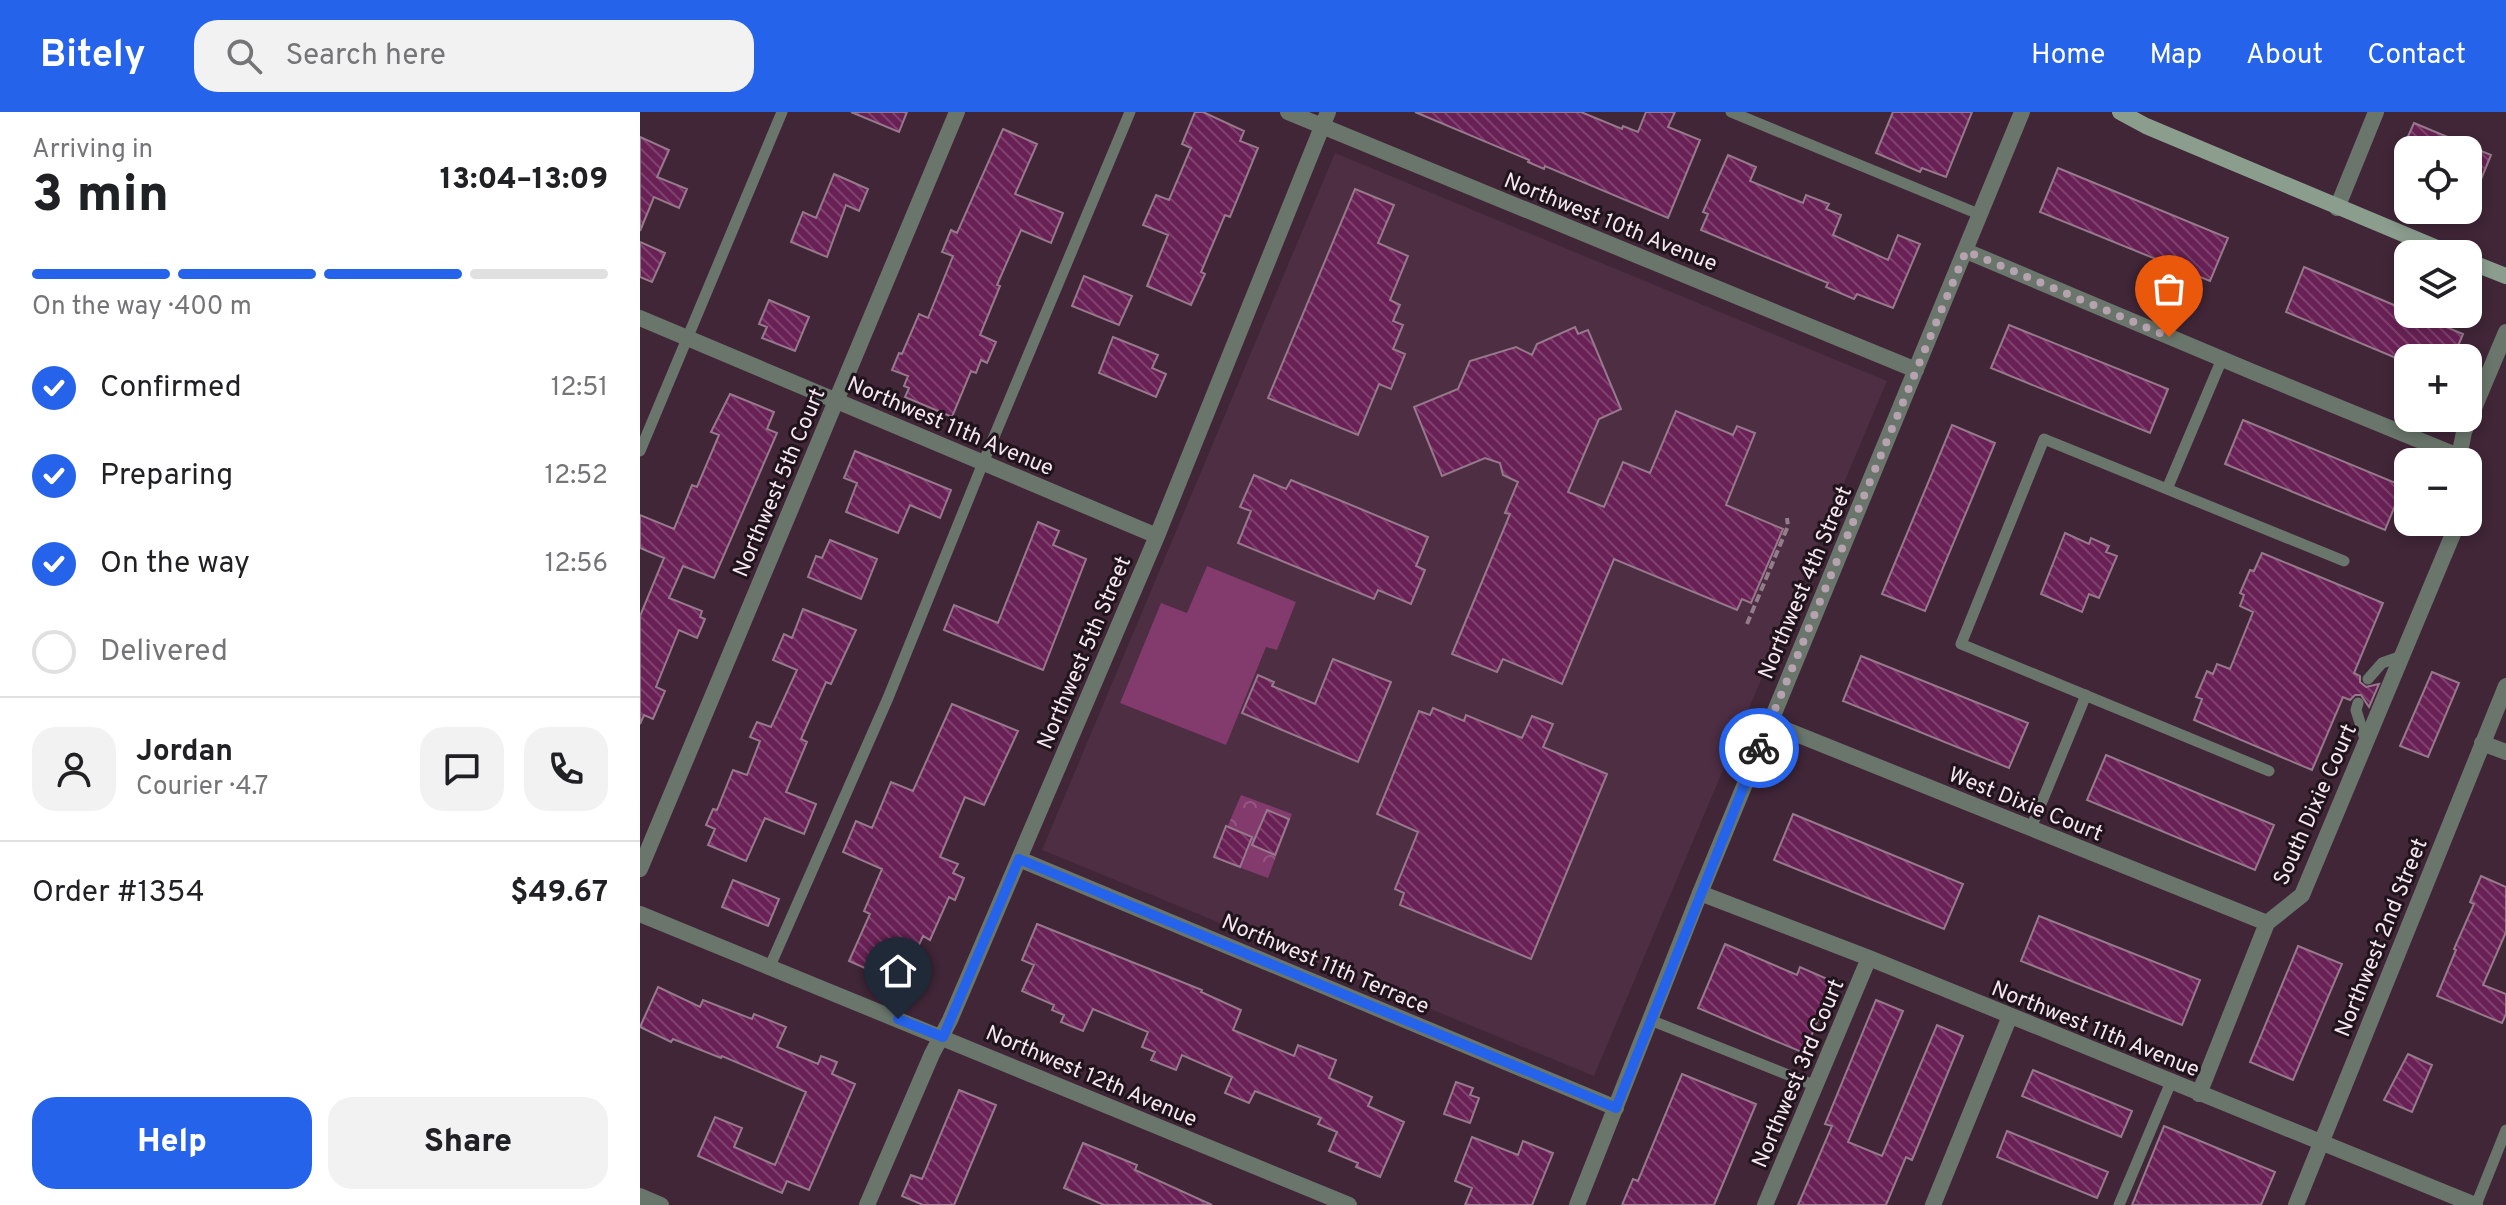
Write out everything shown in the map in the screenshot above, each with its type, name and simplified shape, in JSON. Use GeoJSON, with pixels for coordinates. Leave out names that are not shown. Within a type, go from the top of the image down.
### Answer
{"type":"FeatureCollection","features":[{"type":"Feature","properties":{"kind":"main road"},"geometry":{"type":"LineString","coordinates":[[2120,112],[2146,126],[2416,240]]}},
{"type":"Feature","properties":{"kind":"main road"},"geometry":{"type":"LineString","coordinates":[[2482,267],[2506,276]]}},
{"type":"Feature","properties":{"kind":"street","name":"Northwest 5th Court"},"geometry":{"type":"LineString","coordinates":[[640,869],[957,112]]}},
{"type":"Feature","properties":{"kind":"street","name":"Northwest 10th Avenue"},"geometry":{"type":"LineString","coordinates":[[1288,112],[1325,119],[1916,370]]}},
{"type":"Feature","properties":{"kind":"street","name":"Northwest 4th Street"},"geometry":{"type":"LineString","coordinates":[[1577,1205],[1769,723],[2022,112]]}},
{"type":"Feature","properties":{"kind":"street"},"geometry":{"type":"LineString","coordinates":[[2337,208],[2376,112]]}},
{"type":"Feature","properties":{"kind":"street","name":"Northwest 5th Street"},"geometry":{"type":"LineString","coordinates":[[867,1205],[932,1054],[943,1037],[1157,536],[1325,119]]}},
{"type":"Feature","properties":{"kind":"street"},"geometry":{"type":"LineString","coordinates":[[1966,251],[2432,448]]}},
{"type":"Feature","properties":{"kind":"street","name":"Northwest 11th Avenue"},"geometry":{"type":"LineString","coordinates":[[640,318],[1157,536]]}},
{"type":"Feature","properties":{"kind":"street"},"geometry":{"type":"LineString","coordinates":[[2460,448],[2464,432],[2506,332]]}},
{"type":"Feature","properties":{"kind":"street","name":"South Dixie Court"},"geometry":{"type":"LineString","coordinates":[[2199,1094],[2267,923],[2302,895],[2452,536]]}},
{"type":"Feature","properties":{"kind":"street","name":"Northwest 2nd Street"},"geometry":{"type":"LineString","coordinates":[[2296,1205],[2506,686]]}},
{"type":"Feature","properties":{"kind":"street","name":"West Dixie Court"},"geometry":{"type":"LineString","coordinates":[[1769,723],[2267,923]]}},
{"type":"Feature","properties":{"kind":"street"},"geometry":{"type":"LineString","coordinates":[[2482,743],[2506,752]]}},
{"type":"Feature","properties":{"kind":"street","name":"Northwest 11th Terrace"},"geometry":{"type":"LineString","coordinates":[[1019,859],[1616,1108]]}},
{"type":"Feature","properties":{"kind":"street","name":"Northwest 11th Avenue"},"geometry":{"type":"LineString","coordinates":[[1700,893],[1869,958],[2472,1204]]}},
{"type":"Feature","properties":{"kind":"street","name":"Northwest 12th Avenue"},"geometry":{"type":"LineString","coordinates":[[640,914],[1349,1205]]}},
{"type":"Feature","properties":{"kind":"street","name":"Northwest 3rd Court"},"geometry":{"type":"LineString","coordinates":[[1765,1205],[1869,958]]}},
{"type":"Feature","properties":{"kind":"street"},"geometry":{"type":"LineString","coordinates":[[1933,1205],[2010,1016]]}},
{"type":"Feature","properties":{"kind":"street"},"geometry":{"type":"LineString","coordinates":[[640,1196],[661,1205]]}},
{"type":"Feature","properties":{"kind":"lane"},"geometry":{"type":"LineString","coordinates":[[640,451],[782,112]]}},
{"type":"Feature","properties":{"kind":"lane"},"geometry":{"type":"LineString","coordinates":[[770,966],[888,698],[1130,112]]}},
{"type":"Feature","properties":{"kind":"lane"},"geometry":{"type":"LineString","coordinates":[[1731,112],[1981,215]]}},
{"type":"Feature","properties":{"kind":"lane"},"geometry":{"type":"LineString","coordinates":[[2167,489],[2222,359]]}},
{"type":"Feature","properties":{"kind":"lane"},"geometry":{"type":"LineString","coordinates":[[2269,771],[1961,644],[2044,439],[2344,561]]}},
{"type":"Feature","properties":{"kind":"lane"},"geometry":{"type":"LineString","coordinates":[[2368,679],[2382,663],[2402,656]]}},
{"type":"Feature","properties":{"kind":"lane"},"geometry":{"type":"LineString","coordinates":[[2031,828],[2086,695]]}},
{"type":"Feature","properties":{"kind":"lane"},"geometry":{"type":"LineString","coordinates":[[2358,703],[2356,710],[2366,742]]}},
{"type":"Feature","properties":{"kind":"lane"},"geometry":{"type":"LineString","coordinates":[[1650,1020],[1816,1086]]}},
{"type":"Feature","properties":{"kind":"lane"},"geometry":{"type":"LineString","coordinates":[[2119,1205],[2171,1082]]}},
{"type":"Feature","properties":{"kind":"lane"},"geometry":{"type":"LineString","coordinates":[[2472,1204],[2506,1130]]}},
{"type":"Feature","properties":{"kind":"path"},"geometry":{"type":"LineString","coordinates":[[1747,624],[1788,526],[1787,518]]}},
{"type":"Feature","properties":{"kind":"shaded area"},"geometry":{"type":"Polygon","coordinates":[[[1335,153],[1887,381],[1594,1076],[1042,850],[1335,153]]]}},
{"type":"Feature","properties":{"kind":"green space"},"geometry":{"type":"Polygon","coordinates":[[[1207,566],[1296,602],[1277,650],[1266,647],[1226,745],[1120,703],[1161,603],[1187,613],[1207,566]]]}},
{"type":"Feature","properties":{"kind":"green space"},"geometry":{"type":"Polygon","coordinates":[[[1241,795],[1292,814],[1268,878],[1214,858],[1241,795]]]}},
{"type":"Feature","properties":{"kind":"building"},"geometry":{"type":"Polygon","coordinates":[[[851,112],[907,112],[899,132],[851,112]]]}},
{"type":"Feature","properties":{"kind":"building"},"geometry":{"type":"Polygon","coordinates":[[[1195,112],[1203,112],[1244,131],[1240,141],[1258,148],[1230,217],[1225,215],[1191,305],[1147,286],[1168,235],[1143,225],[1156,195],[1169,200],[1191,148],[1182,144],[1195,112]]]}},
{"type":"Feature","properties":{"kind":"building"},"geometry":{"type":"Polygon","coordinates":[[[1415,112],[1581,112],[1622,129],[1623,126],[1638,132],[1646,112],[1675,112],[1668,127],[1700,140],[1668,218],[1545,166],[1544,169],[1415,112]]]}},
{"type":"Feature","properties":{"kind":"building"},"geometry":{"type":"Polygon","coordinates":[[[1893,112],[1972,112],[1946,177],[1922,168],[1920,172],[1876,153],[1893,112]]]}},
{"type":"Feature","properties":{"kind":"building"},"geometry":{"type":"Polygon","coordinates":[[[2414,123],[2445,136],[2408,136],[2414,123]]]}},
{"type":"Feature","properties":{"kind":"building"},"geometry":{"type":"Polygon","coordinates":[[[1003,129],[1037,144],[1015,194],[1063,213],[1051,243],[1021,230],[980,335],[996,342],[987,363],[981,360],[976,373],[971,371],[952,417],[905,397],[909,388],[904,386],[908,376],[892,370],[919,314],[928,318],[953,256],[942,252],[951,230],[957,233],[1003,129]]]}},
{"type":"Feature","properties":{"kind":"building"},"geometry":{"type":"Polygon","coordinates":[[[640,137],[669,150],[657,177],[687,189],[679,208],[654,197],[640,231],[640,137]]]}},
{"type":"Feature","properties":{"kind":"building"},"geometry":{"type":"Polygon","coordinates":[[[2482,151],[2491,155],[2482,177],[2482,151]]]}},
{"type":"Feature","properties":{"kind":"building"},"geometry":{"type":"Polygon","coordinates":[[[1728,155],[1756,167],[1750,181],[1803,203],[1806,195],[1829,204],[1826,209],[1841,215],[1833,235],[1888,260],[1898,235],[1920,244],[1893,308],[1857,294],[1854,299],[1826,287],[1828,283],[1701,230],[1708,214],[1703,212],[1728,155]]]}},
{"type":"Feature","properties":{"kind":"building"},"geometry":{"type":"Polygon","coordinates":[[[2058,168],[2228,238],[2210,281],[2040,212],[2058,168]]]}},
{"type":"Feature","properties":{"kind":"building"},"geometry":{"type":"Polygon","coordinates":[[[834,174],[868,189],[859,211],[846,205],[827,257],[791,242],[803,212],[816,218],[834,174]]]}},
{"type":"Feature","properties":{"kind":"building"},"geometry":{"type":"Polygon","coordinates":[[[1355,189],[1394,205],[1378,243],[1408,256],[1390,300],[1400,305],[1393,321],[1403,325],[1393,349],[1405,354],[1391,389],[1379,384],[1358,435],[1268,398],[1355,189]]]}},
{"type":"Feature","properties":{"kind":"building"},"geometry":{"type":"Polygon","coordinates":[[[640,242],[665,253],[652,282],[640,277],[640,242]]]}},
{"type":"Feature","properties":{"kind":"building"},"geometry":{"type":"Polygon","coordinates":[[[2304,267],[2394,305],[2394,328],[2449,328],[2463,334],[2459,344],[2394,344],[2394,357],[2286,312],[2304,267]]]}},
{"type":"Feature","properties":{"kind":"building"},"geometry":{"type":"Polygon","coordinates":[[[1084,276],[1132,296],[1119,325],[1072,306],[1084,276]]]}},
{"type":"Feature","properties":{"kind":"building"},"geometry":{"type":"Polygon","coordinates":[[[769,300],[809,317],[795,351],[762,338],[767,327],[759,324],[769,300]]]}},
{"type":"Feature","properties":{"kind":"building"},"geometry":{"type":"Polygon","coordinates":[[[2009,325],[2168,389],[2150,433],[1991,368],[2009,325]]]}},
{"type":"Feature","properties":{"kind":"building"},"geometry":{"type":"Polygon","coordinates":[[[1575,327],[1578,334],[1588,330],[1621,409],[1599,419],[1568,492],[1604,507],[1623,462],[1650,473],[1676,411],[1733,435],[1737,426],[1755,433],[1726,505],[1783,529],[1751,603],[1742,599],[1737,610],[1614,559],[1562,684],[1503,659],[1497,672],[1452,654],[1510,514],[1505,513],[1518,482],[1503,475],[1500,463],[1485,458],[1442,476],[1414,407],[1458,389],[1470,361],[1516,347],[1532,355],[1537,344],[1575,327]]]}},
{"type":"Feature","properties":{"kind":"building"},"geometry":{"type":"Polygon","coordinates":[[[1113,337],[1158,355],[1152,368],[1166,374],[1156,397],[1099,373],[1113,337]]]}},
{"type":"Feature","properties":{"kind":"building"},"geometry":{"type":"Polygon","coordinates":[[[730,394],[774,412],[767,429],[777,433],[714,578],[683,566],[669,598],[702,611],[700,617],[705,619],[697,638],[679,630],[656,687],[665,691],[653,719],[644,715],[640,724],[640,616],[664,558],[640,548],[640,515],[674,529],[692,485],[697,487],[719,435],[711,432],[730,394]]]}},
{"type":"Feature","properties":{"kind":"building"},"geometry":{"type":"Polygon","coordinates":[[[2243,420],[2394,482],[2394,508],[2385,530],[2225,464],[2243,420]]]}},
{"type":"Feature","properties":{"kind":"building"},"geometry":{"type":"Polygon","coordinates":[[[1952,425],[1995,443],[1925,611],[1882,594],[1952,425]]]}},
{"type":"Feature","properties":{"kind":"building"},"geometry":{"type":"Polygon","coordinates":[[[855,451],[951,490],[940,518],[910,505],[898,533],[846,512],[857,483],[844,478],[855,451]]]}},
{"type":"Feature","properties":{"kind":"building"},"geometry":{"type":"Polygon","coordinates":[[[1254,475],[1286,489],[1291,480],[1428,537],[1416,566],[1425,570],[1411,604],[1378,590],[1374,599],[1238,543],[1251,511],[1240,507],[1254,475]]]}},
{"type":"Feature","properties":{"kind":"building"},"geometry":{"type":"Polygon","coordinates":[[[1038,522],[1059,531],[1053,545],[1086,559],[1043,670],[944,630],[954,605],[998,623],[1038,522]]]}},
{"type":"Feature","properties":{"kind":"building"},"geometry":{"type":"Polygon","coordinates":[[[2065,533],[2089,544],[2091,538],[2109,546],[2106,552],[2117,556],[2099,598],[2089,594],[2082,612],[2041,594],[2065,533]]]}},
{"type":"Feature","properties":{"kind":"building"},"geometry":{"type":"Polygon","coordinates":[[[830,540],[877,559],[861,599],[808,577],[816,556],[822,558],[830,540]]]}},
{"type":"Feature","properties":{"kind":"building"},"geometry":{"type":"Polygon","coordinates":[[[2262,553],[2383,603],[2354,673],[2360,676],[2360,682],[2366,687],[2379,684],[2369,707],[2361,695],[2355,695],[2350,700],[2343,697],[2312,770],[2194,720],[2202,699],[2196,697],[2207,671],[2213,674],[2217,664],[2230,669],[2253,612],[2240,606],[2244,595],[2240,593],[2262,553]]]}},
{"type":"Feature","properties":{"kind":"building"},"geometry":{"type":"Polygon","coordinates":[[[803,609],[856,630],[831,684],[826,682],[801,739],[807,742],[786,792],[816,804],[804,834],[765,818],[746,861],[708,845],[715,829],[706,825],[713,809],[717,810],[733,770],[747,775],[760,741],[750,737],[757,722],[771,727],[797,670],[773,660],[784,634],[792,638],[803,609]]]}},
{"type":"Feature","properties":{"kind":"building"},"geometry":{"type":"Polygon","coordinates":[[[1861,656],[2028,723],[2009,768],[1843,701],[1861,656]]]}},
{"type":"Feature","properties":{"kind":"building"},"geometry":{"type":"Polygon","coordinates":[[[1333,659],[1391,682],[1358,762],[1242,713],[1258,675],[1274,682],[1272,686],[1315,704],[1333,659]]]}},
{"type":"Feature","properties":{"kind":"building"},"geometry":{"type":"Polygon","coordinates":[[[2432,672],[2459,683],[2428,757],[2400,746],[2432,672]]]}},
{"type":"Feature","properties":{"kind":"building"},"geometry":{"type":"Polygon","coordinates":[[[952,704],[1018,731],[984,805],[965,797],[940,857],[958,864],[953,873],[964,878],[955,900],[949,897],[930,940],[923,936],[901,984],[849,961],[870,914],[864,911],[882,869],[843,852],[856,821],[872,828],[891,782],[913,791],[952,704]]]}},
{"type":"Feature","properties":{"kind":"building"},"geometry":{"type":"Polygon","coordinates":[[[1433,708],[1464,721],[1466,715],[1522,738],[1532,716],[1553,724],[1543,747],[1607,774],[1531,959],[1400,905],[1404,893],[1395,889],[1418,832],[1377,814],[1419,711],[1430,715],[1433,708]]]}},
{"type":"Feature","properties":{"kind":"building"},"geometry":{"type":"Polygon","coordinates":[[[2106,755],[2274,825],[2255,870],[2087,800],[2106,755]]]}},
{"type":"Feature","properties":{"kind":"building"},"geometry":{"type":"Polygon","coordinates":[[[1267,810],[1289,819],[1275,855],[1252,845],[1267,810]]]}},
{"type":"Feature","properties":{"kind":"building"},"geometry":{"type":"Polygon","coordinates":[[[1793,814],[1963,884],[1944,929],[1774,860],[1793,814]]]}},
{"type":"Feature","properties":{"kind":"building"},"geometry":{"type":"Polygon","coordinates":[[[1226,826],[1252,837],[1240,867],[1214,857],[1226,826]]]}},
{"type":"Feature","properties":{"kind":"building"},"geometry":{"type":"Polygon","coordinates":[[[2481,876],[2506,887],[2506,932],[2483,985],[2506,994],[2506,1014],[2502,1023],[2437,996],[2474,904],[2470,902],[2481,876]]]}},
{"type":"Feature","properties":{"kind":"building"},"geometry":{"type":"Polygon","coordinates":[[[733,880],[779,899],[768,926],[722,907],[733,880]]]}},
{"type":"Feature","properties":{"kind":"building"},"geometry":{"type":"Polygon","coordinates":[[[2039,916],[2200,980],[2182,1025],[2021,961],[2039,916]]]}},
{"type":"Feature","properties":{"kind":"building"},"geometry":{"type":"Polygon","coordinates":[[[1037,924],[1202,990],[1241,1010],[1233,1030],[1294,1056],[1298,1045],[1336,1060],[1329,1078],[1372,1097],[1368,1106],[1404,1122],[1380,1177],[1356,1167],[1358,1163],[1329,1151],[1337,1132],[1318,1124],[1321,1118],[1255,1091],[1249,1103],[1225,1093],[1232,1077],[1182,1055],[1176,1070],[1151,1060],[1155,1052],[1142,1047],[1148,1032],[1093,1009],[1083,1031],[1061,1022],[1064,1015],[1052,1010],[1054,1005],[1022,991],[1034,965],[1022,960],[1037,924]]]}},
{"type":"Feature","properties":{"kind":"building"},"geometry":{"type":"Polygon","coordinates":[[[1725,944],[1797,975],[1800,967],[1834,982],[1804,1053],[1698,1008],[1725,944]]]}},
{"type":"Feature","properties":{"kind":"building"},"geometry":{"type":"Polygon","coordinates":[[[2298,946],[2342,964],[2293,1080],[2250,1062],[2298,946]]]}},
{"type":"Feature","properties":{"kind":"building"},"geometry":{"type":"Polygon","coordinates":[[[658,987],[700,1007],[703,1000],[752,1019],[754,1014],[786,1027],[777,1047],[818,1064],[821,1056],[837,1062],[832,1074],[855,1084],[809,1190],[787,1181],[782,1193],[698,1156],[715,1117],[742,1128],[734,1147],[775,1165],[806,1092],[722,1056],[673,1039],[671,1042],[640,1027],[658,987]]]}},
{"type":"Feature","properties":{"kind":"building"},"geometry":{"type":"Polygon","coordinates":[[[1876,1000],[1903,1011],[1848,1142],[1882,1156],[1937,1025],[1963,1036],[1912,1160],[1906,1157],[1886,1205],[1798,1205],[1832,1126],[1825,1124],[1876,1000]]]}},
{"type":"Feature","properties":{"kind":"building"},"geometry":{"type":"Polygon","coordinates":[[[2408,1054],[2432,1065],[2412,1112],[2384,1100],[2408,1054]]]}},
{"type":"Feature","properties":{"kind":"building"},"geometry":{"type":"Polygon","coordinates":[[[2033,1070],[2132,1111],[2121,1137],[2022,1096],[2033,1070]]]}},
{"type":"Feature","properties":{"kind":"building"},"geometry":{"type":"Polygon","coordinates":[[[1682,1074],[1756,1104],[1714,1205],[1622,1205],[1633,1179],[1638,1181],[1682,1074]]]}},
{"type":"Feature","properties":{"kind":"building"},"geometry":{"type":"Polygon","coordinates":[[[1456,1082],[1473,1088],[1470,1095],[1479,1098],[1470,1123],[1444,1114],[1456,1082]]]}},
{"type":"Feature","properties":{"kind":"building"},"geometry":{"type":"Polygon","coordinates":[[[959,1090],[996,1105],[954,1205],[923,1205],[902,1196],[911,1175],[922,1179],[959,1090]]]}},
{"type":"Feature","properties":{"kind":"building"},"geometry":{"type":"Polygon","coordinates":[[[2164,1126],[2275,1172],[2261,1205],[2132,1205],[2164,1126]]]}},
{"type":"Feature","properties":{"kind":"building"},"geometry":{"type":"Polygon","coordinates":[[[2007,1131],[2108,1172],[2097,1198],[1997,1157],[2007,1131]]]}},
{"type":"Feature","properties":{"kind":"building"},"geometry":{"type":"Polygon","coordinates":[[[1472,1137],[1518,1155],[1523,1141],[1553,1153],[1532,1205],[1465,1205],[1472,1188],[1455,1181],[1472,1137]]]}},
{"type":"Feature","properties":{"kind":"building"},"geometry":{"type":"Polygon","coordinates":[[[1083,1143],[1137,1165],[1135,1170],[1212,1205],[1104,1205],[1064,1188],[1083,1143]]]}},
{"type":"Feature","properties":{"kind":"way so far"},"geometry":{"type":"LineString","coordinates":[[1759,748],[1966,251],[2169,337]]}},
{"type":"Feature","properties":{"kind":"route"},"geometry":{"type":"LineString","coordinates":[[898,1019],[943,1037],[1019,859],[1616,1108],[1759,748]]}}]}
